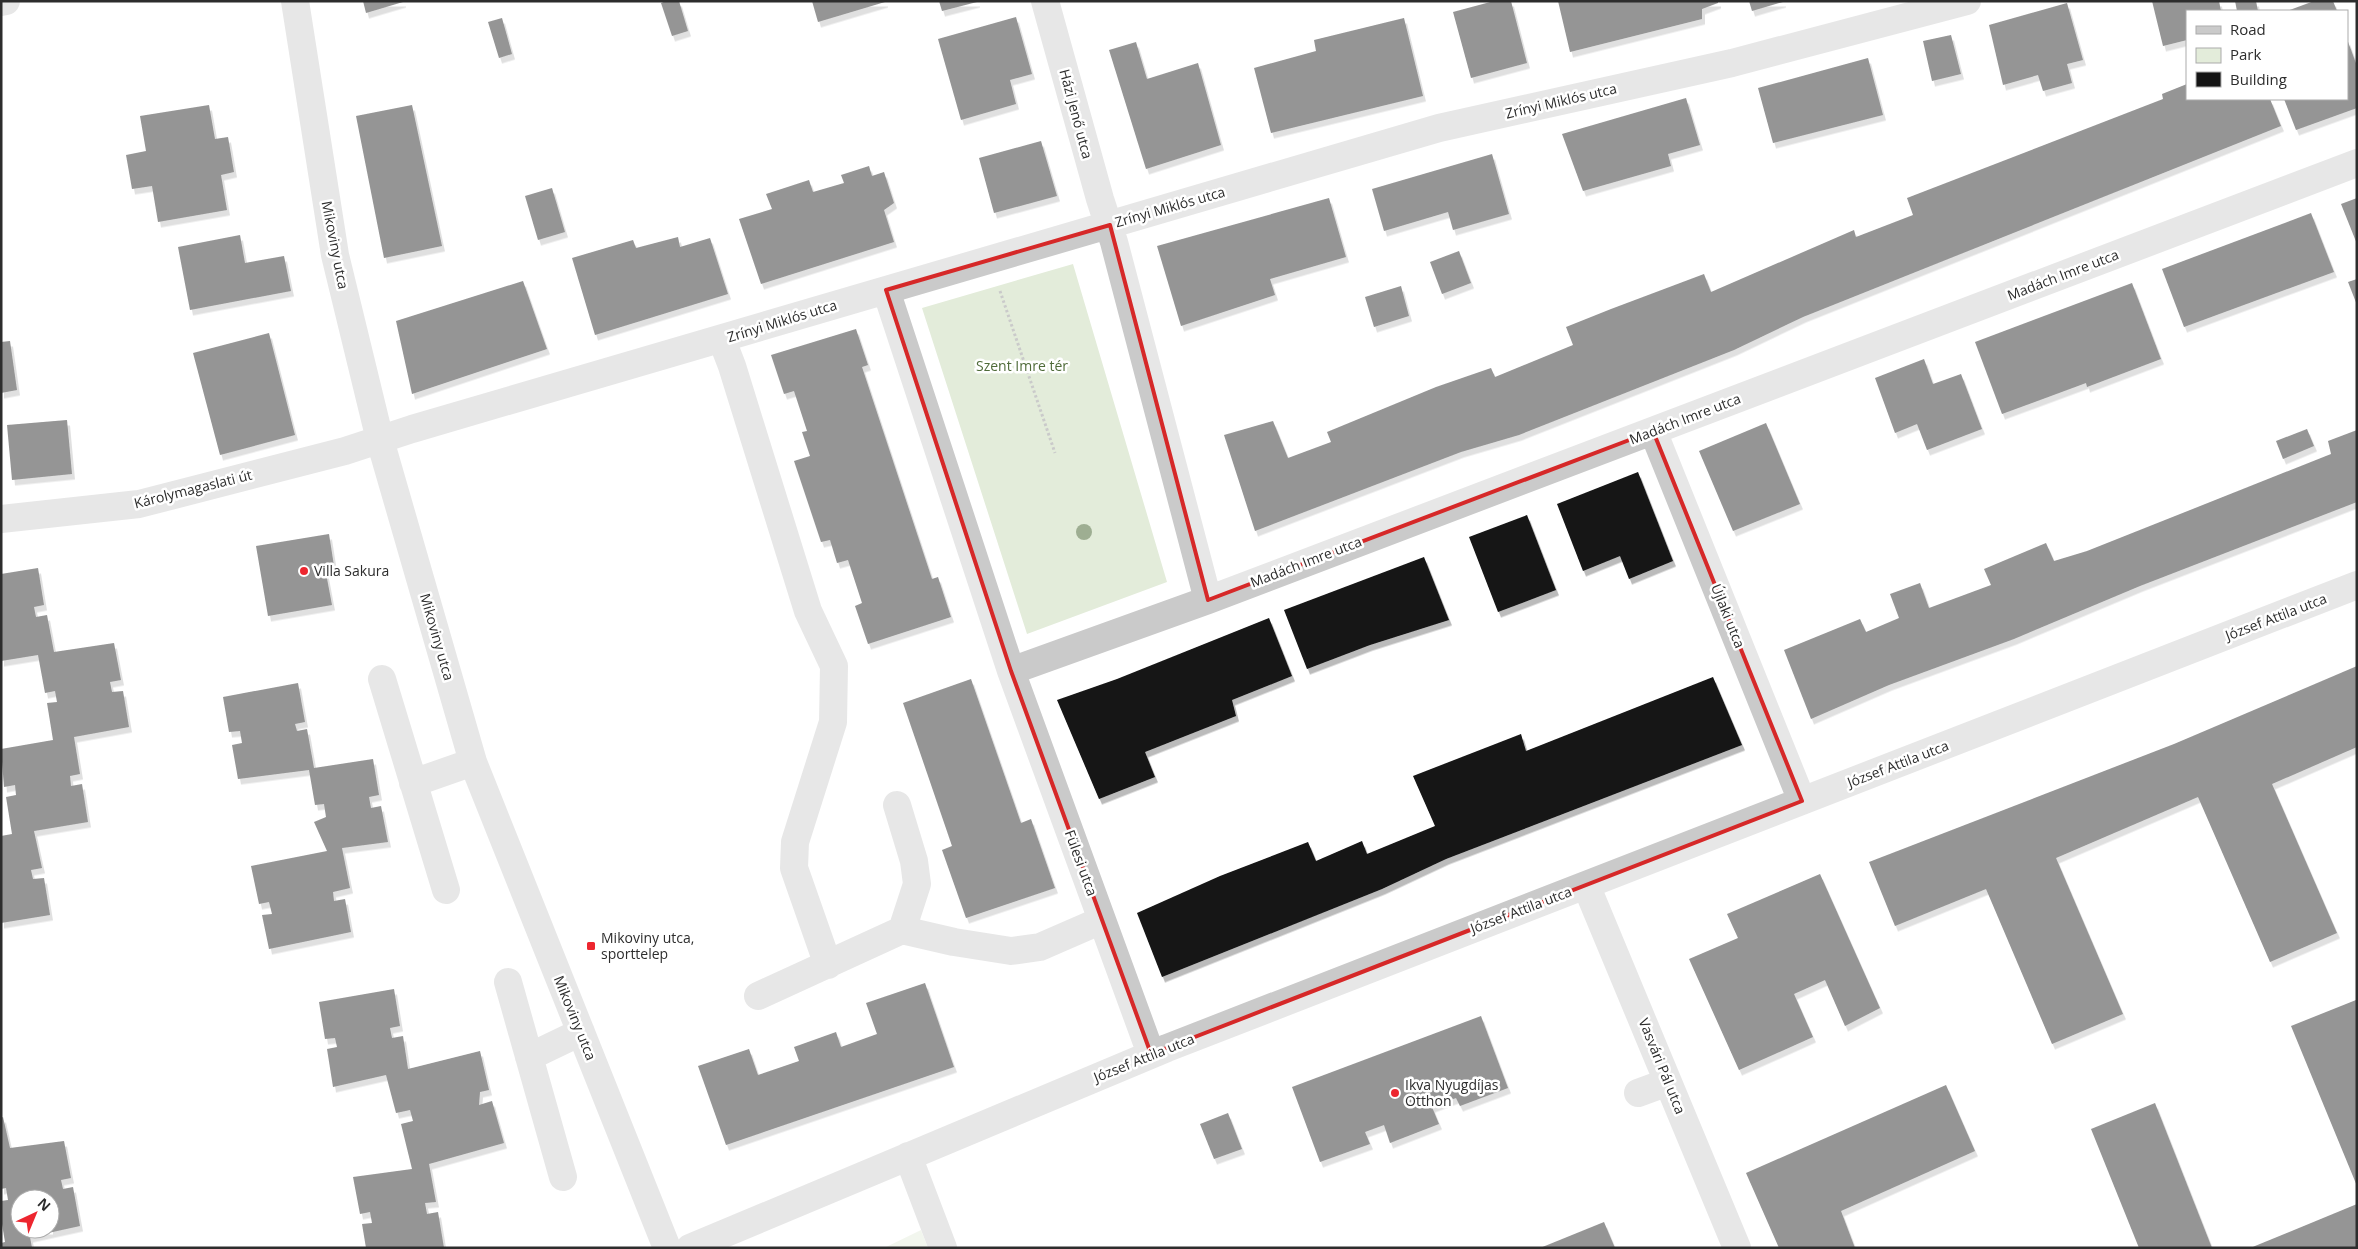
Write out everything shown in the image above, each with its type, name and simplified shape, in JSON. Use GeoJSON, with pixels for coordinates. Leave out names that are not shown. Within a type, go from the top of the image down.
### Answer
{"type":"FeatureCollection","features":[{"type":"Feature","properties":{"kind":"street"},"geometry":{"type":"LineString","coordinates":[[1,2],[6,1]]}},
{"type":"Feature","properties":{"kind":"street","name":"Mikoviny utca"},"geometry":{"type":"LineString","coordinates":[[295,1],[336,255],[380,440],[473,762],[667,1248]]}},
{"type":"Feature","properties":{"kind":"street","name":"Házi Jenő utca"},"geometry":{"type":"LineString","coordinates":[[1045,1],[1100,199],[1110,225]]}},
{"type":"Feature","properties":{"kind":"street","name":"Zrínyi Miklós utca"},"geometry":{"type":"LineString","coordinates":[[380,440],[722,340],[989,259],[1439,128],[1732,63],[1967,1]]}},
{"type":"Feature","properties":{"kind":"street","name":"Madách Imre utca"},"geometry":{"type":"LineString","coordinates":[[1011,671],[1208,600],[2357,163]]}},
{"type":"Feature","properties":{"kind":"street"},"geometry":{"type":"LineString","coordinates":[[1110,225],[1208,600]]}},
{"type":"Feature","properties":{"kind":"street"},"geometry":{"type":"LineString","coordinates":[[886,290],[1011,671]]}},
{"type":"Feature","properties":{"kind":"street"},"geometry":{"type":"LineString","coordinates":[[722,340],[808,611],[834,666],[833,722],[795,842],[794,868],[828,965]]}},
{"type":"Feature","properties":{"kind":"street","name":"Újlaki utca"},"geometry":{"type":"LineString","coordinates":[[1653,431],[1802,801]]}},
{"type":"Feature","properties":{"kind":"street","name":"Károlymagaslati út"},"geometry":{"type":"LineString","coordinates":[[1,518],[138,504],[345,451],[380,440]]}},
{"type":"Feature","properties":{"kind":"street","name":"József Attila utca"},"geometry":{"type":"LineString","coordinates":[[690,1248],[1151,1054],[2357,586]]}},
{"type":"Feature","properties":{"kind":"street","name":"Fülesi utca"},"geometry":{"type":"LineString","coordinates":[[1011,671],[1151,1054]]}},
{"type":"Feature","properties":{"kind":"street"},"geometry":{"type":"LineString","coordinates":[[382,679],[446,890]]}},
{"type":"Feature","properties":{"kind":"street"},"geometry":{"type":"LineString","coordinates":[[413,783],[473,762]]}},
{"type":"Feature","properties":{"kind":"street"},"geometry":{"type":"LineString","coordinates":[[897,804],[914,861],[917,884],[902,930]]}},
{"type":"Feature","properties":{"kind":"street","name":"Vasvári Pál utca"},"geometry":{"type":"LineString","coordinates":[[1586,885],[1737,1248]]}},
{"type":"Feature","properties":{"kind":"street"},"geometry":{"type":"LineString","coordinates":[[758,996],[902,930],[954,942],[1011,951],[1040,947],[1102,920]]}},
{"type":"Feature","properties":{"kind":"street"},"geometry":{"type":"LineString","coordinates":[[508,982],[562,1177]]}},
{"type":"Feature","properties":{"kind":"street"},"geometry":{"type":"LineString","coordinates":[[529,1057],[581,1032]]}},
{"type":"Feature","properties":{"kind":"street"},"geometry":{"type":"LineString","coordinates":[[1638,1093],[1668,1082]]}},
{"type":"Feature","properties":{"kind":"street"},"geometry":{"type":"LineString","coordinates":[[908,1156],[943,1248]]}},
{"type":"Feature","properties":{"kind":"path"},"geometry":{"type":"LineString","coordinates":[[989,259],[1055,453]]}},
{"type":"Feature","properties":{"kind":"highlighted area"},"geometry":{"type":"Polygon","coordinates":[[[1110,225],[1208,600],[1653,431],[1802,801],[1151,1054],[1011,671],[886,290],[1110,225]]]}},
{"type":"Feature","properties":{"kind":"green space","name":"Szent Imre tér"},"geometry":{"type":"Polygon","coordinates":[[[1073,264],[1167,582],[1027,634],[922,308],[1073,264]]]}},
{"type":"Feature","properties":{"kind":"green space"},"geometry":{"type":"Polygon","coordinates":[[[921,1230],[928,1248],[884,1248],[921,1230]]]}},
{"type":"Feature","properties":{"kind":"building"},"geometry":{"type":"Polygon","coordinates":[[[363,1],[403,1],[403,2],[366,13],[363,1]]]}},
{"type":"Feature","properties":{"kind":"building"},"geometry":{"type":"Polygon","coordinates":[[[679,1],[688,31],[672,36],[661,3],[679,1]]]}},
{"type":"Feature","properties":{"kind":"building"},"geometry":{"type":"Polygon","coordinates":[[[812,1],[885,1],[885,2],[818,22],[812,1]]]}},
{"type":"Feature","properties":{"kind":"building"},"geometry":{"type":"Polygon","coordinates":[[[939,1],[977,1],[977,2],[942,11],[939,1]]]}},
{"type":"Feature","properties":{"kind":"building"},"geometry":{"type":"Polygon","coordinates":[[[1494,1],[1511,1],[1527,63],[1471,78],[1453,12],[1494,1]]]}},
{"type":"Feature","properties":{"kind":"building"},"geometry":{"type":"Polygon","coordinates":[[[1558,1],[1718,1],[1718,3],[1702,9],[1702,19],[1570,52],[1558,1]]]}},
{"type":"Feature","properties":{"kind":"building"},"geometry":{"type":"Polygon","coordinates":[[[1749,1],[1783,1],[1783,2],[1752,11],[1749,1]]]}},
{"type":"Feature","properties":{"kind":"building"},"geometry":{"type":"Polygon","coordinates":[[[2152,1],[2219,1],[2221,10],[2186,10],[2186,40],[2163,46],[2152,1]]]}},
{"type":"Feature","properties":{"kind":"building"},"geometry":{"type":"Polygon","coordinates":[[[2235,1],[2256,1],[2258,10],[2237,10],[2235,1]]]}},
{"type":"Feature","properties":{"kind":"building"},"geometry":{"type":"Polygon","coordinates":[[[2314,1],[2333,1],[2337,10],[2290,10],[2314,1]]]}},
{"type":"Feature","properties":{"kind":"building"},"geometry":{"type":"Polygon","coordinates":[[[2067,3],[2083,60],[2067,64],[2072,83],[2043,91],[2038,75],[2003,85],[1989,25],[2067,3]]]}},
{"type":"Feature","properties":{"kind":"building"},"geometry":{"type":"Polygon","coordinates":[[[1016,17],[1032,74],[1010,80],[1016,104],[961,120],[938,39],[1016,17]]]}},
{"type":"Feature","properties":{"kind":"building"},"geometry":{"type":"Polygon","coordinates":[[[502,18],[512,54],[499,58],[488,22],[502,18]]]}},
{"type":"Feature","properties":{"kind":"building"},"geometry":{"type":"Polygon","coordinates":[[[1404,18],[1423,96],[1271,133],[1254,68],[1316,51],[1314,40],[1404,18]]]}},
{"type":"Feature","properties":{"kind":"building"},"geometry":{"type":"Polygon","coordinates":[[[1951,35],[1961,74],[1932,81],[1923,41],[1951,35]]]}},
{"type":"Feature","properties":{"kind":"building"},"geometry":{"type":"Polygon","coordinates":[[[1136,42],[1147,79],[1198,63],[1221,145],[1146,169],[1109,50],[1136,42]]]}},
{"type":"Feature","properties":{"kind":"building"},"geometry":{"type":"Polygon","coordinates":[[[2348,42],[2357,66],[2357,108],[2296,130],[2284,100],[2348,100],[2348,42]]]}},
{"type":"Feature","properties":{"kind":"building"},"geometry":{"type":"Polygon","coordinates":[[[1868,58],[1883,115],[1773,143],[1758,88],[1868,58]]]}},
{"type":"Feature","properties":{"kind":"building"},"geometry":{"type":"Polygon","coordinates":[[[2186,84],[2186,100],[2270,100],[2281,126],[1803,317],[1734,350],[1519,435],[1461,452],[1255,531],[1224,435],[1273,421],[1288,458],[1331,442],[1327,432],[1436,387],[1491,368],[1495,377],[1573,345],[1566,327],[1611,309],[1704,274],[1711,292],[1854,230],[1856,237],[1913,215],[1907,198],[2163,99],[2162,94],[2186,84]]]}},
{"type":"Feature","properties":{"kind":"building"},"geometry":{"type":"Polygon","coordinates":[[[1686,98],[1700,145],[1668,154],[1671,166],[1583,191],[1562,134],[1686,98]]]}},
{"type":"Feature","properties":{"kind":"building"},"geometry":{"type":"Polygon","coordinates":[[[209,105],[215,139],[228,137],[234,172],[221,175],[227,210],[158,222],[152,186],[132,189],[126,155],[146,151],[140,116],[209,105]]]}},
{"type":"Feature","properties":{"kind":"building"},"geometry":{"type":"Polygon","coordinates":[[[412,105],[442,246],[384,258],[356,116],[412,105]]]}},
{"type":"Feature","properties":{"kind":"building"},"geometry":{"type":"Polygon","coordinates":[[[1041,141],[1057,196],[994,213],[979,158],[1041,141]]]}},
{"type":"Feature","properties":{"kind":"building"},"geometry":{"type":"Polygon","coordinates":[[[1492,154],[1509,214],[1453,230],[1448,212],[1384,231],[1372,189],[1492,154]]]}},
{"type":"Feature","properties":{"kind":"building"},"geometry":{"type":"Polygon","coordinates":[[[869,166],[872,176],[884,172],[894,203],[884,210],[894,242],[761,284],[739,219],[772,209],[766,194],[809,180],[813,192],[844,183],[841,175],[869,166]]]}},
{"type":"Feature","properties":{"kind":"building"},"geometry":{"type":"Polygon","coordinates":[[[552,188],[565,232],[538,240],[525,196],[552,188]]]}},
{"type":"Feature","properties":{"kind":"building"},"geometry":{"type":"Polygon","coordinates":[[[1329,198],[1346,257],[1270,279],[1275,295],[1181,326],[1157,246],[1329,198]]]}},
{"type":"Feature","properties":{"kind":"building"},"geometry":{"type":"Polygon","coordinates":[[[2357,198],[2357,244],[2341,204],[2357,198]]]}},
{"type":"Feature","properties":{"kind":"building"},"geometry":{"type":"Polygon","coordinates":[[[2311,213],[2334,272],[2184,327],[2162,269],[2311,213]]]}},
{"type":"Feature","properties":{"kind":"building"},"geometry":{"type":"Polygon","coordinates":[[[240,235],[245,263],[284,256],[291,291],[190,310],[178,247],[240,235]]]}},
{"type":"Feature","properties":{"kind":"building"},"geometry":{"type":"Polygon","coordinates":[[[678,237],[680,247],[710,238],[728,294],[595,335],[572,258],[633,240],[636,248],[678,237]]]}},
{"type":"Feature","properties":{"kind":"building"},"geometry":{"type":"Polygon","coordinates":[[[1459,251],[1471,283],[1442,294],[1430,262],[1459,251]]]}},
{"type":"Feature","properties":{"kind":"building"},"geometry":{"type":"Polygon","coordinates":[[[2357,279],[2357,305],[2348,282],[2357,279]]]}},
{"type":"Feature","properties":{"kind":"building"},"geometry":{"type":"Polygon","coordinates":[[[523,281],[547,349],[412,394],[396,321],[523,281]]]}},
{"type":"Feature","properties":{"kind":"building"},"geometry":{"type":"Polygon","coordinates":[[[2132,283],[2161,359],[2087,387],[2086,383],[2002,414],[1975,342],[2132,283]]]}},
{"type":"Feature","properties":{"kind":"building"},"geometry":{"type":"Polygon","coordinates":[[[1401,286],[1409,316],[1374,327],[1365,297],[1401,286]]]}},
{"type":"Feature","properties":{"kind":"building"},"geometry":{"type":"Polygon","coordinates":[[[856,329],[868,365],[862,367],[932,579],[938,577],[951,617],[868,644],[855,606],[862,603],[848,560],[837,563],[830,540],[821,542],[794,461],[810,456],[802,432],[807,431],[794,391],[784,394],[771,355],[856,329]]]}},
{"type":"Feature","properties":{"kind":"building"},"geometry":{"type":"Polygon","coordinates":[[[269,333],[295,435],[220,455],[193,353],[269,333]]]}},
{"type":"Feature","properties":{"kind":"building"},"geometry":{"type":"Polygon","coordinates":[[[10,341],[17,390],[1,393],[1,342],[10,341]]]}},
{"type":"Feature","properties":{"kind":"building"},"geometry":{"type":"Polygon","coordinates":[[[1924,359],[1933,384],[1961,374],[1982,429],[1927,450],[1917,424],[1895,433],[1875,378],[1924,359]]]}},
{"type":"Feature","properties":{"kind":"building"},"geometry":{"type":"Polygon","coordinates":[[[67,420],[72,474],[12,480],[7,425],[67,420]]]}},
{"type":"Feature","properties":{"kind":"building"},"geometry":{"type":"Polygon","coordinates":[[[1766,423],[1800,504],[1733,531],[1699,451],[1766,423]]]}},
{"type":"Feature","properties":{"kind":"building"},"geometry":{"type":"Polygon","coordinates":[[[2307,429],[2314,446],[2283,459],[2276,441],[2307,429]]]}},
{"type":"Feature","properties":{"kind":"building"},"geometry":{"type":"Polygon","coordinates":[[[2357,430],[2357,502],[2140,586],[2014,639],[1889,685],[1811,719],[1784,650],[1860,619],[1866,632],[1899,618],[1890,594],[1920,583],[1929,608],[1991,585],[1984,569],[2046,543],[2054,561],[2087,551],[2331,454],[2328,441],[2357,430]]]}},
{"type":"Feature","properties":{"kind":"building"},"geometry":{"type":"Polygon","coordinates":[[[1638,472],[1673,561],[1629,579],[1620,556],[1583,571],[1557,504],[1638,472]]]}},
{"type":"Feature","properties":{"kind":"building"},"geometry":{"type":"Polygon","coordinates":[[[1527,515],[1556,590],[1498,612],[1469,537],[1527,515]]]}},
{"type":"Feature","properties":{"kind":"building"},"geometry":{"type":"Polygon","coordinates":[[[329,534],[334,566],[325,568],[332,605],[268,616],[256,546],[329,534]]]}},
{"type":"Feature","properties":{"kind":"building"},"geometry":{"type":"Polygon","coordinates":[[[1424,557],[1449,620],[1370,645],[1307,669],[1284,610],[1424,557]]]}},
{"type":"Feature","properties":{"kind":"building"},"geometry":{"type":"Polygon","coordinates":[[[38,568],[44,605],[34,607],[36,617],[47,615],[54,652],[114,643],[121,680],[110,682],[112,692],[123,691],[129,727],[74,737],[80,774],[70,776],[71,786],[82,784],[88,822],[34,831],[42,868],[31,870],[33,879],[44,878],[50,915],[1,923],[1,836],[12,834],[6,797],[16,795],[15,785],[4,787],[1,749],[53,740],[47,703],[57,702],[55,691],[45,693],[38,655],[1,661],[1,574],[38,568]]]}},
{"type":"Feature","properties":{"kind":"building"},"geometry":{"type":"Polygon","coordinates":[[[1269,618],[1292,676],[1232,700],[1236,716],[1145,752],[1155,777],[1099,799],[1057,700],[1117,679],[1269,618]]]}},
{"type":"Feature","properties":{"kind":"building"},"geometry":{"type":"Polygon","coordinates":[[[2357,666],[2357,747],[2272,784],[2337,933],[2270,962],[2198,797],[2056,858],[2123,1014],[2052,1044],[1986,889],[1895,926],[1869,862],[2174,744],[2357,666]]]}},
{"type":"Feature","properties":{"kind":"building"},"geometry":{"type":"Polygon","coordinates":[[[1713,677],[1742,745],[1446,859],[1382,889],[1162,977],[1137,913],[1220,876],[1308,842],[1316,861],[1362,841],[1367,854],[1435,826],[1413,776],[1521,734],[1526,751],[1713,677]]]}},
{"type":"Feature","properties":{"kind":"building"},"geometry":{"type":"Polygon","coordinates":[[[971,679],[1021,823],[1031,819],[1055,888],[966,918],[942,850],[952,846],[903,703],[971,679]]]}},
{"type":"Feature","properties":{"kind":"building"},"geometry":{"type":"Polygon","coordinates":[[[298,683],[305,722],[295,724],[297,731],[307,729],[314,768],[373,759],[379,795],[369,797],[371,808],[381,806],[388,842],[342,848],[350,888],[333,892],[334,901],[345,899],[351,932],[269,949],[262,915],[272,914],[269,902],[259,904],[251,866],[327,851],[314,822],[326,817],[324,804],[315,805],[309,770],[238,779],[232,745],[242,743],[240,731],[229,732],[223,697],[298,683]]]}},
{"type":"Feature","properties":{"kind":"building"},"geometry":{"type":"Polygon","coordinates":[[[1820,874],[1880,1008],[1845,1026],[1825,980],[1794,994],[1813,1037],[1739,1070],[1689,959],[1738,938],[1727,914],[1820,874]]]}},
{"type":"Feature","properties":{"kind":"building"},"geometry":{"type":"Polygon","coordinates":[[[925,983],[954,1067],[726,1145],[698,1066],[749,1049],[758,1075],[799,1061],[794,1047],[836,1032],[841,1047],[877,1034],[866,1003],[925,983]]]}},
{"type":"Feature","properties":{"kind":"building"},"geometry":{"type":"Polygon","coordinates":[[[394,989],[400,1026],[390,1028],[392,1038],[403,1036],[408,1069],[480,1051],[489,1090],[480,1092],[479,1105],[492,1101],[504,1143],[429,1164],[436,1202],[425,1203],[427,1214],[438,1212],[444,1248],[366,1248],[362,1224],[372,1223],[370,1212],[360,1214],[353,1177],[412,1169],[401,1124],[413,1121],[410,1110],[396,1113],[386,1075],[333,1087],[327,1049],[337,1047],[335,1038],[325,1039],[319,1002],[394,989]]]}},
{"type":"Feature","properties":{"kind":"building"},"geometry":{"type":"Polygon","coordinates":[[[2357,1001],[2357,1186],[2291,1026],[2357,1001]]]}},
{"type":"Feature","properties":{"kind":"building","name":"Ikva Nyugdíjas Otthon"},"geometry":{"type":"Polygon","coordinates":[[[1481,1016],[1508,1088],[1460,1106],[1456,1098],[1432,1107],[1439,1124],[1390,1143],[1384,1125],[1365,1132],[1370,1144],[1320,1162],[1292,1087],[1481,1016]]]}},
{"type":"Feature","properties":{"kind":"building"},"geometry":{"type":"Polygon","coordinates":[[[1946,1085],[1975,1151],[1841,1211],[1855,1248],[1779,1248],[1746,1173],[1946,1085]]]}},
{"type":"Feature","properties":{"kind":"building"},"geometry":{"type":"Polygon","coordinates":[[[2155,1103],[2212,1248],[2139,1248],[2091,1129],[2155,1103]]]}},
{"type":"Feature","properties":{"kind":"building"},"geometry":{"type":"Polygon","coordinates":[[[1228,1113],[1242,1149],[1214,1159],[1200,1124],[1228,1113]]]}},
{"type":"Feature","properties":{"kind":"building"},"geometry":{"type":"Polygon","coordinates":[[[3,1117],[10,1148],[64,1141],[71,1178],[61,1180],[63,1189],[73,1187],[80,1226],[60,1230],[60,1189],[10,1189],[10,1239],[30,1239],[32,1248],[1,1248],[1,1243],[5,1242],[1,1218],[1,1201],[8,1200],[6,1188],[1,1189],[1,1118],[3,1117]]]}},
{"type":"Feature","properties":{"kind":"building"},"geometry":{"type":"Polygon","coordinates":[[[2357,1204],[2357,1248],[2251,1248],[2255,1246],[2357,1204]]]}},
{"type":"Feature","properties":{"kind":"building"},"geometry":{"type":"Polygon","coordinates":[[[1604,1222],[1615,1248],[1540,1248],[1604,1222]]]}},
{"type":"Feature","properties":{"kind":"place","name":"Villa Sakura"},"geometry":{"type":"Point","coordinates":[304,571]}},
{"type":"Feature","properties":{"kind":"place","name":"Mikoviny utca, sporttelep"},"geometry":{"type":"Point","coordinates":[591,946]}},
{"type":"Feature","properties":{"kind":"place","name":"Ikva Nyugdíjas Otthon"},"geometry":{"type":"Point","coordinates":[1395,1093]}}]}
